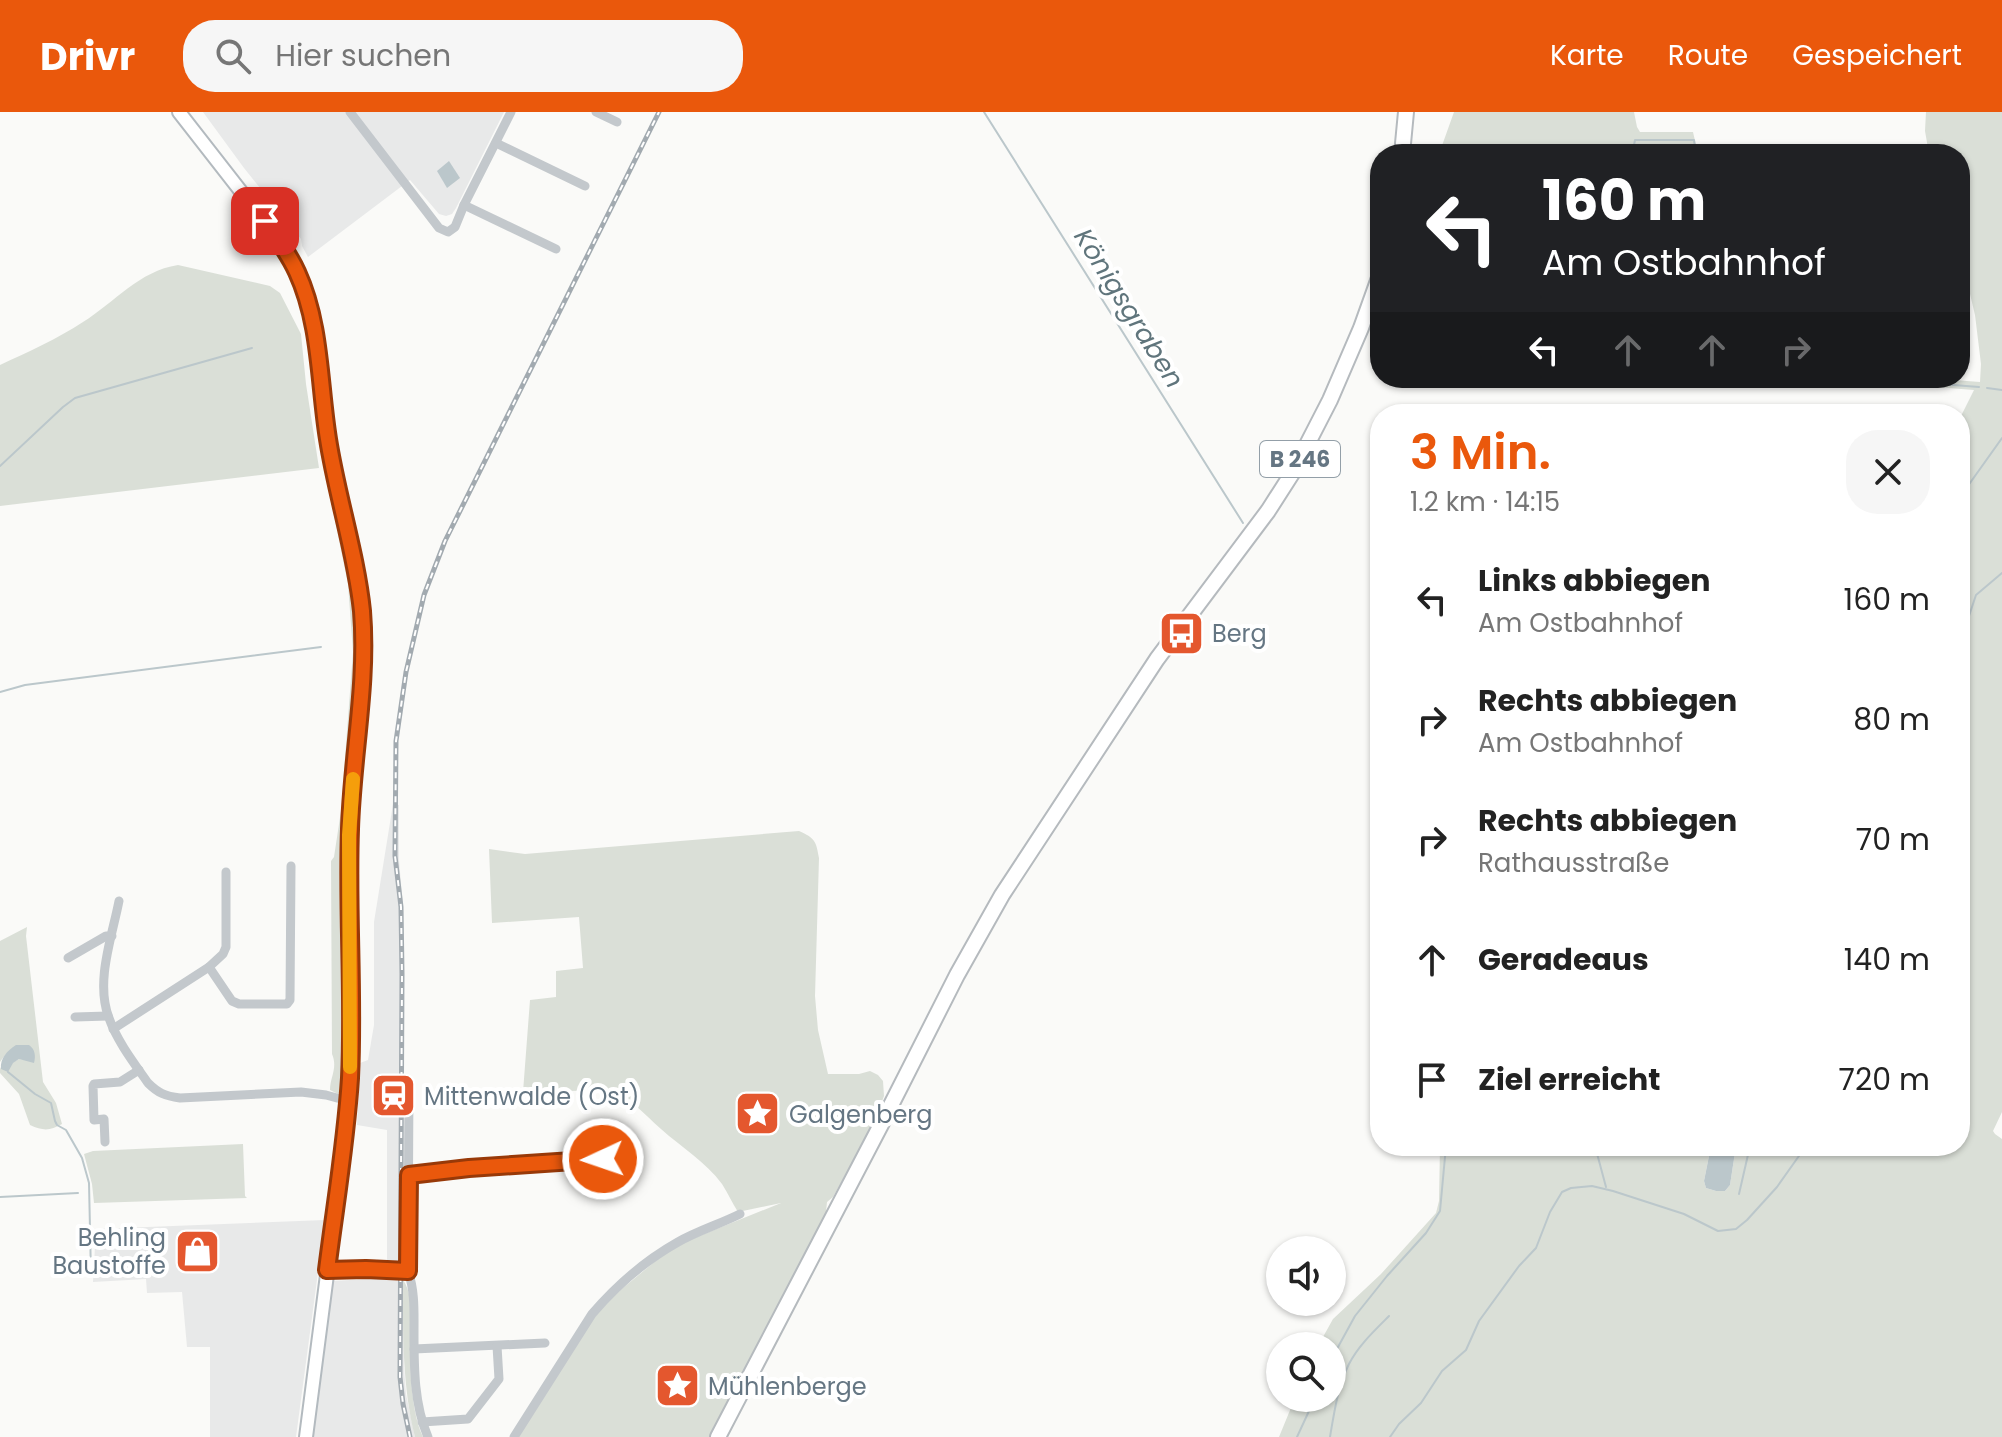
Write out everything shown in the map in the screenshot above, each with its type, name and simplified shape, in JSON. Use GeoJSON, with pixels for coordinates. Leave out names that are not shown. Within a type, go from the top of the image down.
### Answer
{"type":"FeatureCollection","features":[{"type":"Feature","properties":{"kind":"main road"},"geometry":{"type":"LineString","coordinates":[[179,112],[290,257],[307,299],[315,331],[328,443],[357,580],[363,630],[349,835],[348,1101],[306,1437]]}},
{"type":"Feature","properties":{"kind":"main road"},"geometry":{"type":"LineString","coordinates":[[1403,144],[1406,112]]}},
{"type":"Feature","properties":{"kind":"main road","name":"B 246"},"geometry":{"type":"LineString","coordinates":[[718,1437],[957,975],[1002,895],[1183,623],[1268,511],[1293,472],[1335,388],[1370,303]]}},
{"type":"Feature","properties":{"kind":"street"},"geometry":{"type":"LineString","coordinates":[[350,112],[439,228],[448,232],[455,227],[511,112]]}},
{"type":"Feature","properties":{"kind":"street"},"geometry":{"type":"LineString","coordinates":[[596,112],[617,122]]}},
{"type":"Feature","properties":{"kind":"street"},"geometry":{"type":"LineString","coordinates":[[496,143],[585,186]]}},
{"type":"Feature","properties":{"kind":"street"},"geometry":{"type":"LineString","coordinates":[[464,205],[556,249]]}},
{"type":"Feature","properties":{"kind":"street"},"geometry":{"type":"LineString","coordinates":[[209,967],[232,1001],[239,1004],[287,1004],[290,1000],[291,866]]}},
{"type":"Feature","properties":{"kind":"street"},"geometry":{"type":"LineString","coordinates":[[113,1029],[209,967],[223,954],[226,947],[226,872]]}},
{"type":"Feature","properties":{"kind":"street"},"geometry":{"type":"LineString","coordinates":[[119,901],[103,993],[113,1029],[154,1090],[161,1095],[180,1098],[301,1092],[348,1101]]}},
{"type":"Feature","properties":{"kind":"street"},"geometry":{"type":"LineString","coordinates":[[68,958],[106,936],[112,936]]}},
{"type":"Feature","properties":{"kind":"street"},"geometry":{"type":"LineString","coordinates":[[75,1017],[108,1016]]}},
{"type":"Feature","properties":{"kind":"street"},"geometry":{"type":"LineString","coordinates":[[105,1142],[104,1119],[94,1120],[93,1086],[120,1082],[139,1070]]}},
{"type":"Feature","properties":{"kind":"street"},"geometry":{"type":"LineString","coordinates":[[409,1081],[408,1271],[414,1291],[417,1397],[428,1437]]}},
{"type":"Feature","properties":{"kind":"street"},"geometry":{"type":"LineString","coordinates":[[409,1175],[603,1159]]}},
{"type":"Feature","properties":{"kind":"street"},"geometry":{"type":"LineString","coordinates":[[514,1437],[592,1314],[605,1299],[656,1255],[681,1240],[740,1214]]}},
{"type":"Feature","properties":{"kind":"street"},"geometry":{"type":"LineString","coordinates":[[327,1270],[408,1271]]}},
{"type":"Feature","properties":{"kind":"street"},"geometry":{"type":"LineString","coordinates":[[414,1349],[545,1343]]}},
{"type":"Feature","properties":{"kind":"street"},"geometry":{"type":"LineString","coordinates":[[422,1422],[468,1419],[499,1379],[497,1346]]}},
{"type":"Feature","properties":{"kind":"shaded area"},"geometry":{"type":"Polygon","coordinates":[[[203,112],[504,112],[452,214],[439,214],[410,180],[308,257],[301,239],[203,112]]]}},
{"type":"Feature","properties":{"kind":"shaded area"},"geometry":{"type":"Polygon","coordinates":[[[1454,112],[1634,112],[1640,132],[1693,132],[1696,144],[1443,144],[1454,112]]]}},
{"type":"Feature","properties":{"kind":"shaded area"},"geometry":{"type":"Polygon","coordinates":[[[1926,112],[2002,112],[2002,1112],[1993,1131],[2002,1139],[2002,1437],[1279,1437],[1289,1412],[1346,1412],[1346,1332],[1326,1332],[1336,1316],[1346,1316],[1346,1307],[1381,1274],[1436,1213],[1440,1156],[1709,1156],[1704,1181],[1706,1188],[1725,1191],[1730,1185],[1734,1156],[1970,1156],[1970,404],[1967,404],[1974,390],[1948,388],[1970,388],[1970,381],[1980,382],[1981,364],[1970,294],[1970,144],[1927,144],[1926,112]]]}},
{"type":"Feature","properties":{"kind":"shaded area"},"geometry":{"type":"Polygon","coordinates":[[[449,161],[460,178],[447,188],[437,171],[449,161]]]}},
{"type":"Feature","properties":{"kind":"shaded area"},"geometry":{"type":"Polygon","coordinates":[[[178,265],[270,286],[280,293],[301,334],[319,468],[0,506],[0,365],[73,328],[139,280],[178,265]]]}},
{"type":"Feature","properties":{"kind":"shaded area"},"geometry":{"type":"Polygon","coordinates":[[[327,462],[354,592],[358,631],[344,1077],[343,1090],[338,1094],[330,1090],[334,1064],[331,861],[341,811],[353,652],[348,584],[324,467],[327,462]]]}},
{"type":"Feature","properties":{"kind":"shaded area"},"geometry":{"type":"Polygon","coordinates":[[[393,804],[399,805],[403,907],[404,1367],[415,1437],[309,1437],[332,1281],[387,1278],[387,1130],[357,1125],[360,1063],[368,1060],[374,1025],[374,922],[393,804]]]}},
{"type":"Feature","properties":{"kind":"shaded area"},"geometry":{"type":"Polygon","coordinates":[[[799,831],[814,841],[819,858],[815,996],[818,1030],[828,1074],[870,1071],[878,1075],[883,1081],[884,1096],[874,1123],[833,1197],[827,1202],[826,1212],[778,1309],[709,1437],[517,1437],[595,1314],[606,1302],[682,1243],[781,1203],[738,1212],[709,1169],[632,1103],[612,1090],[523,1092],[530,1000],[556,997],[556,971],[583,968],[579,917],[492,923],[489,849],[525,854],[799,831]]]}},
{"type":"Feature","properties":{"kind":"shaded area"},"geometry":{"type":"Polygon","coordinates":[[[27,927],[43,1082],[56,1103],[62,1124],[46,1129],[30,1125],[19,1094],[0,1073],[0,1067],[19,1059],[28,1060],[29,1045],[24,1045],[12,1049],[0,1062],[0,941],[27,927]]]}},
{"type":"Feature","properties":{"kind":"shaded area"},"geometry":{"type":"Polygon","coordinates":[[[16,1045],[31,1047],[34,1063],[19,1059],[8,1072],[1,1069],[5,1055],[16,1045]]]}},
{"type":"Feature","properties":{"kind":"shaded area"},"geometry":{"type":"Polygon","coordinates":[[[243,1144],[247,1198],[94,1203],[84,1154],[93,1151],[243,1144]]]}},
{"type":"Feature","properties":{"kind":"shaded area"},"geometry":{"type":"Polygon","coordinates":[[[1709,1156],[1734,1156],[1730,1185],[1725,1191],[1706,1188],[1704,1181],[1709,1156]]]}},
{"type":"Feature","properties":{"kind":"shaded area"},"geometry":{"type":"Polygon","coordinates":[[[325,1220],[296,1437],[210,1437],[210,1347],[187,1347],[182,1292],[147,1293],[146,1279],[93,1282],[96,1229],[325,1220]]]}},
{"type":"Feature","properties":{"kind":"shaded area"},"geometry":{"type":"Polygon","coordinates":[[[403,1280],[410,1300],[413,1395],[423,1437],[415,1437],[408,1398],[403,1280]]]}},
{"type":"Feature","properties":{"kind":"waterway","name":"Königsgraben"},"geometry":{"type":"LineString","coordinates":[[984,112],[1243,523]]}},
{"type":"Feature","properties":{"kind":"waterway"},"geometry":{"type":"LineString","coordinates":[[1634,144],[1635,140],[1694,140],[1695,144]]}},
{"type":"Feature","properties":{"kind":"waterway"},"geometry":{"type":"LineString","coordinates":[[0,466],[75,398],[252,348]]}},
{"type":"Feature","properties":{"kind":"waterway"},"geometry":{"type":"LineString","coordinates":[[1970,386],[1979,387]]}},
{"type":"Feature","properties":{"kind":"waterway"},"geometry":{"type":"LineString","coordinates":[[1987,388],[2002,390]]}},
{"type":"Feature","properties":{"kind":"waterway"},"geometry":{"type":"LineString","coordinates":[[1970,483],[2002,438]]}},
{"type":"Feature","properties":{"kind":"waterway"},"geometry":{"type":"LineString","coordinates":[[1970,613],[1976,595],[2002,573]]}},
{"type":"Feature","properties":{"kind":"waterway"},"geometry":{"type":"LineString","coordinates":[[0,692],[25,685],[321,647]]}},
{"type":"Feature","properties":{"kind":"waterway"},"geometry":{"type":"LineString","coordinates":[[8,1072],[51,1103],[57,1125],[66,1130],[82,1158],[89,1183],[91,1275]]}},
{"type":"Feature","properties":{"kind":"waterway"},"geometry":{"type":"LineString","coordinates":[[1346,1332],[1355,1316],[1426,1233],[1440,1211],[1445,1156]]}},
{"type":"Feature","properties":{"kind":"waterway"},"geometry":{"type":"LineString","coordinates":[[1598,1156],[1606,1187]]}},
{"type":"Feature","properties":{"kind":"waterway"},"geometry":{"type":"LineString","coordinates":[[1739,1194],[1748,1156]]}},
{"type":"Feature","properties":{"kind":"waterway"},"geometry":{"type":"LineString","coordinates":[[1390,1437],[1421,1403],[1442,1371],[1466,1350],[1479,1321],[1536,1248],[1550,1212],[1562,1192],[1592,1186],[1684,1214],[1718,1231],[1736,1229],[1777,1187],[1799,1156]]}},
{"type":"Feature","properties":{"kind":"waterway"},"geometry":{"type":"LineString","coordinates":[[0,1197],[78,1193]]}},
{"type":"Feature","properties":{"kind":"waterway"},"geometry":{"type":"LineString","coordinates":[[1330,1437],[1345,1372],[1362,1345],[1389,1316]]}},
{"type":"Feature","properties":{"kind":"waterway"},"geometry":{"type":"LineString","coordinates":[[1297,1437],[1309,1412]]}},
{"type":"Feature","properties":{"kind":"railway"},"geometry":{"type":"LineString","coordinates":[[410,1437],[400,1377],[402,974],[401,907],[395,856],[396,741],[406,672],[424,595],[445,541],[659,112]]}},
{"type":"Feature","properties":{"kind":"slow traffic"},"geometry":{"type":"LineString","coordinates":[[350,1067],[349,835],[353,779]]}},
{"type":"Feature","properties":{"kind":"place","name":"Berg"},"geometry":{"type":"Point","coordinates":[1181,633]}},
{"type":"Feature","properties":{"kind":"place","name":"Mittenwalde (Ost)"},"geometry":{"type":"Point","coordinates":[393,1096]}},
{"type":"Feature","properties":{"kind":"place","name":"Galgenberg"},"geometry":{"type":"Point","coordinates":[758,1114]}},
{"type":"Feature","properties":{"kind":"place","name":"Behling Baustoffe"},"geometry":{"type":"Point","coordinates":[197,1251]}},
{"type":"Feature","properties":{"kind":"place","name":"Mühlenberge"},"geometry":{"type":"Point","coordinates":[677,1386]}},
{"type":"Feature","properties":{"kind":"route"},"geometry":{"type":"LineString","coordinates":[[265,221],[290,257],[312,315],[328,443],[362,611],[363,662],[349,835],[350,1077],[327,1270],[408,1271],[409,1175],[603,1159]]}}]}
